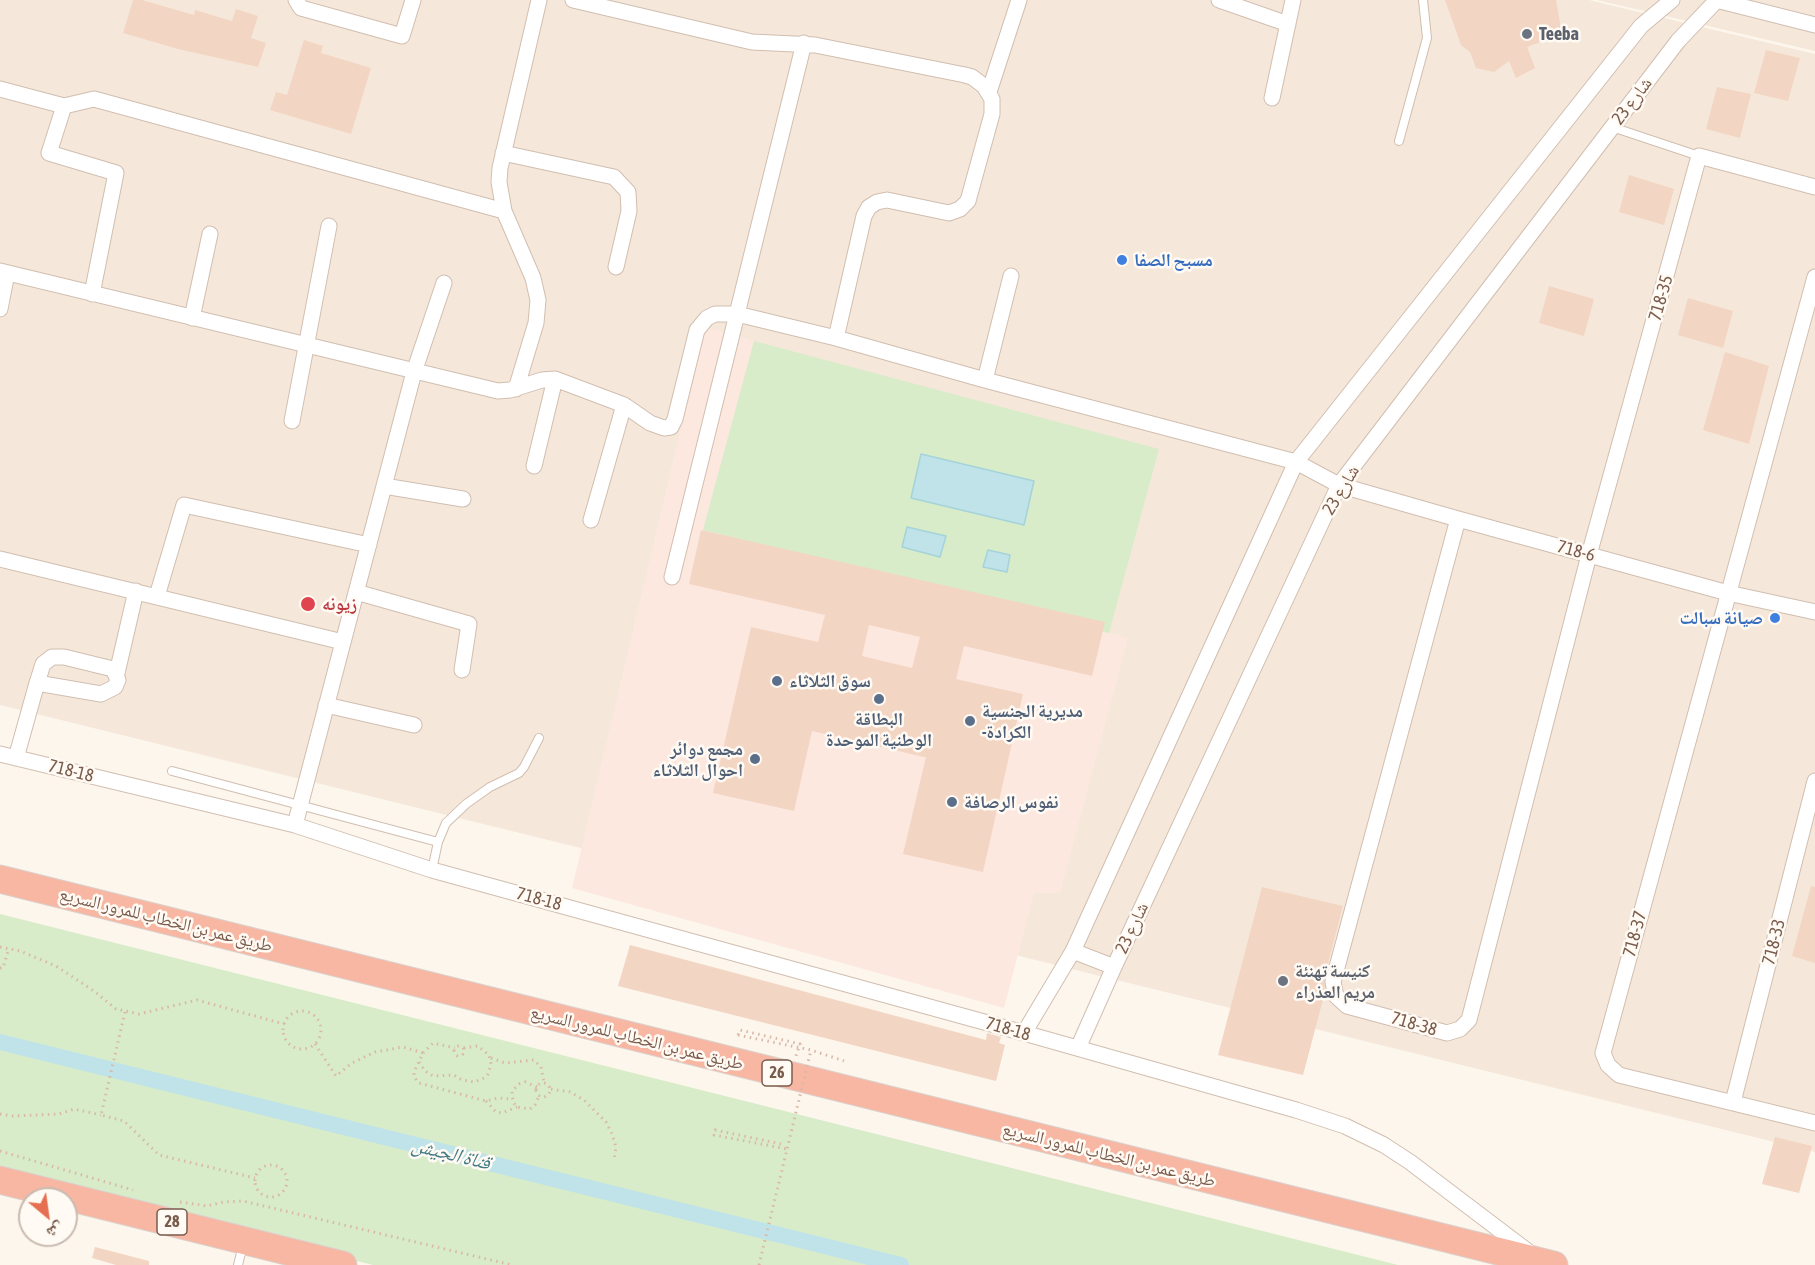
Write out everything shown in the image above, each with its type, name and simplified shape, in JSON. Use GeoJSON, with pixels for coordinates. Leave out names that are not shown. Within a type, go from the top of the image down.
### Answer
{"type":"FeatureCollection","features":[{"type":"Feature","properties":{"kind":"highway","name":"طريق عمر بن الخطاب للمرور السريع"},"geometry":{"type":"LineString","coordinates":[[0,879],[1548,1263]]}},
{"type":"Feature","properties":{"kind":"highway","name":"28"},"geometry":{"type":"LineString","coordinates":[[0,1180],[241,1253],[280,1253],[343,1265]]}},
{"type":"Feature","properties":{"kind":"street"},"geometry":{"type":"LineString","coordinates":[[296,0],[301,8],[402,36],[413,0]]}},
{"type":"Feature","properties":{"kind":"street"},"geometry":{"type":"LineString","coordinates":[[516,389],[536,323],[538,300],[533,278],[504,211],[498,182],[539,0]]}},
{"type":"Feature","properties":{"kind":"street"},"geometry":{"type":"LineString","coordinates":[[573,0],[752,42],[804,43],[965,75],[979,81],[989,92],[992,99],[992,114],[971,195],[965,205],[955,212],[943,213],[882,200],[872,204],[866,211],[836,338]]}},
{"type":"Feature","properties":{"kind":"street"},"geometry":{"type":"LineString","coordinates":[[989,92],[1019,0]]}},
{"type":"Feature","properties":{"kind":"street"},"geometry":{"type":"LineString","coordinates":[[1219,0],[1288,24]]}},
{"type":"Feature","properties":{"kind":"street"},"geometry":{"type":"LineString","coordinates":[[1272,98],[1293,0]]}},
{"type":"Feature","properties":{"kind":"street"},"geometry":{"type":"LineString","coordinates":[[1024,1033],[1073,951],[1296,462],[1641,26],[1672,0]]}},
{"type":"Feature","properties":{"kind":"street"},"geometry":{"type":"LineString","coordinates":[[1716,0],[1815,25]]}},
{"type":"Feature","properties":{"kind":"street","name":"شارع 23"},"geometry":{"type":"LineString","coordinates":[[1078,1048],[1113,968],[1340,484],[1678,41],[1716,0]]}},
{"type":"Feature","properties":{"kind":"street"},"geometry":{"type":"LineString","coordinates":[[672,577],[804,43]]}},
{"type":"Feature","properties":{"kind":"street"},"geometry":{"type":"LineString","coordinates":[[0,89],[64,106],[94,99],[504,211]]}},
{"type":"Feature","properties":{"kind":"street"},"geometry":{"type":"LineString","coordinates":[[64,106],[49,153],[116,173],[92,294]]}},
{"type":"Feature","properties":{"kind":"street"},"geometry":{"type":"LineString","coordinates":[[503,153],[614,177],[628,192],[629,212],[616,267]]}},
{"type":"Feature","properties":{"kind":"street"},"geometry":{"type":"LineString","coordinates":[[1699,156],[1815,187]]}},
{"type":"Feature","properties":{"kind":"street","name":"718-35"},"geometry":{"type":"LineString","coordinates":[[1589,555],[1699,156]]}},
{"type":"Feature","properties":{"kind":"street"},"geometry":{"type":"LineString","coordinates":[[292,421],[329,226]]}},
{"type":"Feature","properties":{"kind":"street"},"geometry":{"type":"LineString","coordinates":[[192,318],[210,234]]}},
{"type":"Feature","properties":{"kind":"street"},"geometry":{"type":"LineString","coordinates":[[0,309],[4,272],[498,391],[555,379],[624,405],[650,423],[664,428],[671,427],[675,419],[697,330],[707,318],[716,314],[737,314]]}},
{"type":"Feature","properties":{"kind":"street"},"geometry":{"type":"LineString","coordinates":[[985,380],[1011,276]]}},
{"type":"Feature","properties":{"kind":"street"},"geometry":{"type":"LineString","coordinates":[[1728,593],[1815,277]]}},
{"type":"Feature","properties":{"kind":"street"},"geometry":{"type":"LineString","coordinates":[[295,825],[414,372],[444,283]]}},
{"type":"Feature","properties":{"kind":"street","name":"718-6"},"geometry":{"type":"LineString","coordinates":[[737,314],[836,338],[1296,462],[1340,484],[1458,519],[1728,593],[1815,612]]}},
{"type":"Feature","properties":{"kind":"street"},"geometry":{"type":"LineString","coordinates":[[534,466],[555,379]]}},
{"type":"Feature","properties":{"kind":"street"},"geometry":{"type":"LineString","coordinates":[[591,520],[624,405]]}},
{"type":"Feature","properties":{"kind":"street"},"geometry":{"type":"LineString","coordinates":[[384,486],[463,499]]}},
{"type":"Feature","properties":{"kind":"street"},"geometry":{"type":"LineString","coordinates":[[157,596],[184,505],[369,545]]}},
{"type":"Feature","properties":{"kind":"street","name":"718-38"},"geometry":{"type":"LineString","coordinates":[[1458,519],[1333,982],[1336,996],[1347,1006],[1447,1033],[1460,1029],[1469,1020],[1589,555]]}},
{"type":"Feature","properties":{"kind":"street"},"geometry":{"type":"LineString","coordinates":[[0,559],[343,642]]}},
{"type":"Feature","properties":{"kind":"street"},"geometry":{"type":"LineString","coordinates":[[37,683],[101,694],[115,687],[136,591]]}},
{"type":"Feature","properties":{"kind":"street"},"geometry":{"type":"LineString","coordinates":[[356,592],[469,624],[462,670]]}},
{"type":"Feature","properties":{"kind":"street","name":"718-37"},"geometry":{"type":"LineString","coordinates":[[1728,593],[1603,1053],[1608,1065],[1619,1075],[1815,1124]]}},
{"type":"Feature","properties":{"kind":"street"},"geometry":{"type":"LineString","coordinates":[[16,758],[43,664],[52,657],[64,657],[113,669],[117,674]]}},
{"type":"Feature","properties":{"kind":"street"},"geometry":{"type":"LineString","coordinates":[[326,705],[414,725]]}},
{"type":"Feature","properties":{"kind":"street","name":"718-18"},"geometry":{"type":"LineString","coordinates":[[0,754],[295,825],[432,870],[1078,1048],[1345,1126],[1384,1145],[1410,1162],[1548,1263]]}},
{"type":"Feature","properties":{"kind":"street","name":"718-33"},"geometry":{"type":"LineString","coordinates":[[1733,1102],[1815,781]]}},
{"type":"Feature","properties":{"kind":"street"},"geometry":{"type":"LineString","coordinates":[[1073,951],[1113,968]]}},
{"type":"Feature","properties":{"kind":"lane"},"geometry":{"type":"LineString","coordinates":[[1399,141],[1427,38],[1423,0]]}},
{"type":"Feature","properties":{"kind":"lane"},"geometry":{"type":"LineString","coordinates":[[1612,127],[1699,156]]}},
{"type":"Feature","properties":{"kind":"lane"},"geometry":{"type":"LineString","coordinates":[[432,870],[438,842],[446,823],[466,804],[490,787],[519,773],[539,738]]}},
{"type":"Feature","properties":{"kind":"lane"},"geometry":{"type":"LineString","coordinates":[[172,771],[438,842]]}},
{"type":"Feature","properties":{"kind":"path"},"geometry":{"type":"LineString","coordinates":[[0,946],[56,966],[94,991],[116,1009],[139,1014],[197,1000],[284,1024]]}},
{"type":"Feature","properties":{"kind":"path"},"geometry":{"type":"LineString","coordinates":[[0,968],[3,968],[9,948]]}},
{"type":"Feature","properties":{"kind":"path"},"geometry":{"type":"LineString","coordinates":[[101,1115],[125,1011]]}},
{"type":"Feature","properties":{"kind":"path"},"geometry":{"type":"LineString","coordinates":[[311,1013],[319,1022],[321,1028],[319,1040],[315,1044],[304,1049],[291,1046],[284,1036],[284,1024],[292,1014],[311,1013]]}},
{"type":"Feature","properties":{"kind":"path"},"geometry":{"type":"LineString","coordinates":[[791,1076],[800,1044],[740,1030],[738,1035],[811,1050],[844,1061]]}},
{"type":"Feature","properties":{"kind":"path"},"geometry":{"type":"LineString","coordinates":[[512,1099],[498,1098],[486,1101],[419,1083],[414,1077],[414,1072],[423,1053],[433,1043],[455,1048],[478,1046],[491,1058],[505,1063],[534,1060],[541,1067],[544,1083]]}},
{"type":"Feature","properties":{"kind":"path"},"geometry":{"type":"LineString","coordinates":[[315,1044],[336,1076],[362,1058],[387,1048],[403,1047],[423,1053]]}},
{"type":"Feature","properties":{"kind":"path"},"geometry":{"type":"LineString","coordinates":[[455,1048],[455,1054],[459,1056],[464,1053],[463,1048]]}},
{"type":"Feature","properties":{"kind":"path"},"geometry":{"type":"LineString","coordinates":[[759,1265],[811,1050]]}},
{"type":"Feature","properties":{"kind":"path"},"geometry":{"type":"LineString","coordinates":[[419,1062],[429,1074],[454,1075],[462,1080],[474,1082],[488,1074],[491,1058]]}},
{"type":"Feature","properties":{"kind":"path"},"geometry":{"type":"LineString","coordinates":[[518,1107],[512,1099],[512,1091],[525,1082],[537,1087]]}},
{"type":"Feature","properties":{"kind":"path"},"geometry":{"type":"LineString","coordinates":[[537,1087],[544,1083]]}},
{"type":"Feature","properties":{"kind":"path"},"geometry":{"type":"LineString","coordinates":[[544,1083],[551,1089],[570,1092],[584,1100],[601,1116],[612,1134],[616,1147],[614,1161]]}},
{"type":"Feature","properties":{"kind":"path"},"geometry":{"type":"LineString","coordinates":[[537,1087],[536,1093],[539,1096]]}},
{"type":"Feature","properties":{"kind":"path"},"geometry":{"type":"LineString","coordinates":[[539,1096],[548,1096],[551,1089]]}},
{"type":"Feature","properties":{"kind":"path"},"geometry":{"type":"LineString","coordinates":[[486,1101],[496,1112],[502,1113],[518,1107],[533,1108],[539,1096]]}},
{"type":"Feature","properties":{"kind":"path"},"geometry":{"type":"LineString","coordinates":[[0,1114],[10,1116],[59,1114],[74,1109],[101,1115],[124,1121],[159,1155],[255,1178]]}},
{"type":"Feature","properties":{"kind":"path"},"geometry":{"type":"LineString","coordinates":[[781,1144],[715,1130],[714,1135],[787,1149]]}},
{"type":"Feature","properties":{"kind":"path"},"geometry":{"type":"LineString","coordinates":[[0,1152],[143,1193]]}},
{"type":"Feature","properties":{"kind":"path"},"geometry":{"type":"LineString","coordinates":[[271,1165],[281,1169],[286,1184],[281,1192],[272,1197],[259,1192],[255,1178],[261,1169],[271,1165]]}},
{"type":"Feature","properties":{"kind":"path"},"geometry":{"type":"LineString","coordinates":[[176,1201],[207,1206],[243,1201],[512,1265]]}},
{"type":"Feature","properties":{"kind":"shaded area"},"geometry":{"type":"Polygon","coordinates":[[[0,0],[1589,0],[1815,54],[1815,1152],[0,705],[0,0]]]}},
{"type":"Feature","properties":{"kind":"shaded area"},"geometry":{"type":"Polygon","coordinates":[[[1597,0],[1815,0],[1815,51],[1597,0]]]}},
{"type":"Feature","properties":{"kind":"shaded area"},"geometry":{"type":"Polygon","coordinates":[[[705,327],[754,341],[703,530],[1128,638],[1060,893],[1034,893],[1004,1008],[572,888],[705,327]]]}},
{"type":"Feature","properties":{"kind":"green space"},"geometry":{"type":"Polygon","coordinates":[[[754,341],[1159,449],[1109,633],[703,530],[754,341]]]}},
{"type":"Feature","properties":{"kind":"green space"},"geometry":{"type":"Polygon","coordinates":[[[0,914],[1398,1265],[373,1265],[78,1192],[78,1187],[57,1187],[0,1173],[0,914]]]}},
{"type":"Feature","properties":{"kind":"water"},"geometry":{"type":"Polygon","coordinates":[[[921,454],[1034,481],[1024,525],[911,498],[921,454]]]}},
{"type":"Feature","properties":{"kind":"water"},"geometry":{"type":"Polygon","coordinates":[[[907,527],[946,536],[940,557],[902,547],[907,527]]]}},
{"type":"Feature","properties":{"kind":"water"},"geometry":{"type":"Polygon","coordinates":[[[988,550],[1010,555],[1007,572],[983,567],[988,550]]]}},
{"type":"Feature","properties":{"kind":"building"},"geometry":{"type":"Polygon","coordinates":[[[133,0],[142,0],[194,15],[195,10],[232,21],[236,9],[258,16],[251,38],[266,43],[258,67],[178,49],[123,33],[133,0]]]}},
{"type":"Feature","properties":{"kind":"building"},"geometry":{"type":"Polygon","coordinates":[[[1445,0],[1556,0],[1562,34],[1527,47],[1535,68],[1516,78],[1509,61],[1494,72],[1476,68],[1470,52],[1461,45],[1445,0]]]}},
{"type":"Feature","properties":{"kind":"building"},"geometry":{"type":"Polygon","coordinates":[[[304,40],[323,46],[321,53],[371,68],[351,134],[270,110],[276,92],[287,95],[304,40]]]}},
{"type":"Feature","properties":{"kind":"building"},"geometry":{"type":"Polygon","coordinates":[[[1766,50],[1800,58],[1788,101],[1754,93],[1766,50]]]}},
{"type":"Feature","properties":{"kind":"building"},"geometry":{"type":"Polygon","coordinates":[[[1717,87],[1751,94],[1740,138],[1706,129],[1717,87]]]}},
{"type":"Feature","properties":{"kind":"building"},"geometry":{"type":"Polygon","coordinates":[[[1629,175],[1674,189],[1664,225],[1619,212],[1629,175]]]}},
{"type":"Feature","properties":{"kind":"building"},"geometry":{"type":"Polygon","coordinates":[[[1549,286],[1594,299],[1584,336],[1539,323],[1549,286]]]}},
{"type":"Feature","properties":{"kind":"building"},"geometry":{"type":"Polygon","coordinates":[[[1688,298],[1733,311],[1723,348],[1678,335],[1688,298]]]}},
{"type":"Feature","properties":{"kind":"building"},"geometry":{"type":"Polygon","coordinates":[[[1725,352],[1769,366],[1749,444],[1703,430],[1725,352]]]}},
{"type":"Feature","properties":{"kind":"building"},"geometry":{"type":"Polygon","coordinates":[[[701,530],[1105,622],[1092,676],[964,646],[956,679],[1023,694],[983,872],[903,854],[926,757],[812,731],[794,811],[713,793],[751,627],[818,642],[825,615],[689,584],[701,530]],[[869,625],[862,656],[912,668],[920,637],[869,625]]]}},
{"type":"Feature","properties":{"kind":"building"},"geometry":{"type":"Polygon","coordinates":[[[1811,886],[1815,887],[1815,963],[1792,956],[1811,886]]]}},
{"type":"Feature","properties":{"kind":"building","name":"كنيسة تهنئة مريم العذراء"},"geometry":{"type":"Polygon","coordinates":[[[1262,887],[1343,906],[1324,979],[1325,992],[1303,1075],[1218,1055],[1262,887]]]}},
{"type":"Feature","properties":{"kind":"building"},"geometry":{"type":"Polygon","coordinates":[[[630,945],[986,1040],[987,1033],[1001,1037],[999,1043],[1005,1045],[996,1081],[618,986],[630,945]]]}},
{"type":"Feature","properties":{"kind":"building"},"geometry":{"type":"Polygon","coordinates":[[[1775,1137],[1812,1146],[1799,1193],[1762,1184],[1775,1137]]]}},
{"type":"Feature","properties":{"kind":"building"},"geometry":{"type":"Polygon","coordinates":[[[95,1247],[149,1261],[149,1265],[116,1265],[92,1258],[95,1247]]]}},
{"type":"Feature","properties":{"kind":"waterway","name":"قناة الجيش"},"geometry":{"type":"LineString","coordinates":[[0,1042],[901,1265]]}},
{"type":"Feature","properties":{"kind":"place","name":"Teeba"},"geometry":{"type":"Point","coordinates":[1527,34]}},
{"type":"Feature","properties":{"kind":"place","name":"مسبح الصفا"},"geometry":{"type":"Point","coordinates":[1122,260]}},
{"type":"Feature","properties":{"kind":"place","name":"زيونه"},"geometry":{"type":"Point","coordinates":[308,604]}},
{"type":"Feature","properties":{"kind":"place","name":"صيانة سبالت"},"geometry":{"type":"Point","coordinates":[1775,618]}},
{"type":"Feature","properties":{"kind":"place","name":"سوق الثلاثاء"},"geometry":{"type":"Point","coordinates":[777,681]}},
{"type":"Feature","properties":{"kind":"place","name":"البطاقة الوطنية الموحدة"},"geometry":{"type":"Point","coordinates":[879,699]}},
{"type":"Feature","properties":{"kind":"place","name":"مديرية الجنسية -الكرادة"},"geometry":{"type":"Point","coordinates":[970,721]}},
{"type":"Feature","properties":{"kind":"place","name":"مجمع دوائر احوال الثلاثاء"},"geometry":{"type":"Point","coordinates":[755,759]}},
{"type":"Feature","properties":{"kind":"place","name":"نفوس الرصافة"},"geometry":{"type":"Point","coordinates":[952,802]}},
{"type":"Feature","properties":{"kind":"place","name":"كنيسة تهنئة مريم العذراء"},"geometry":{"type":"Point","coordinates":[1283,981]}}]}
